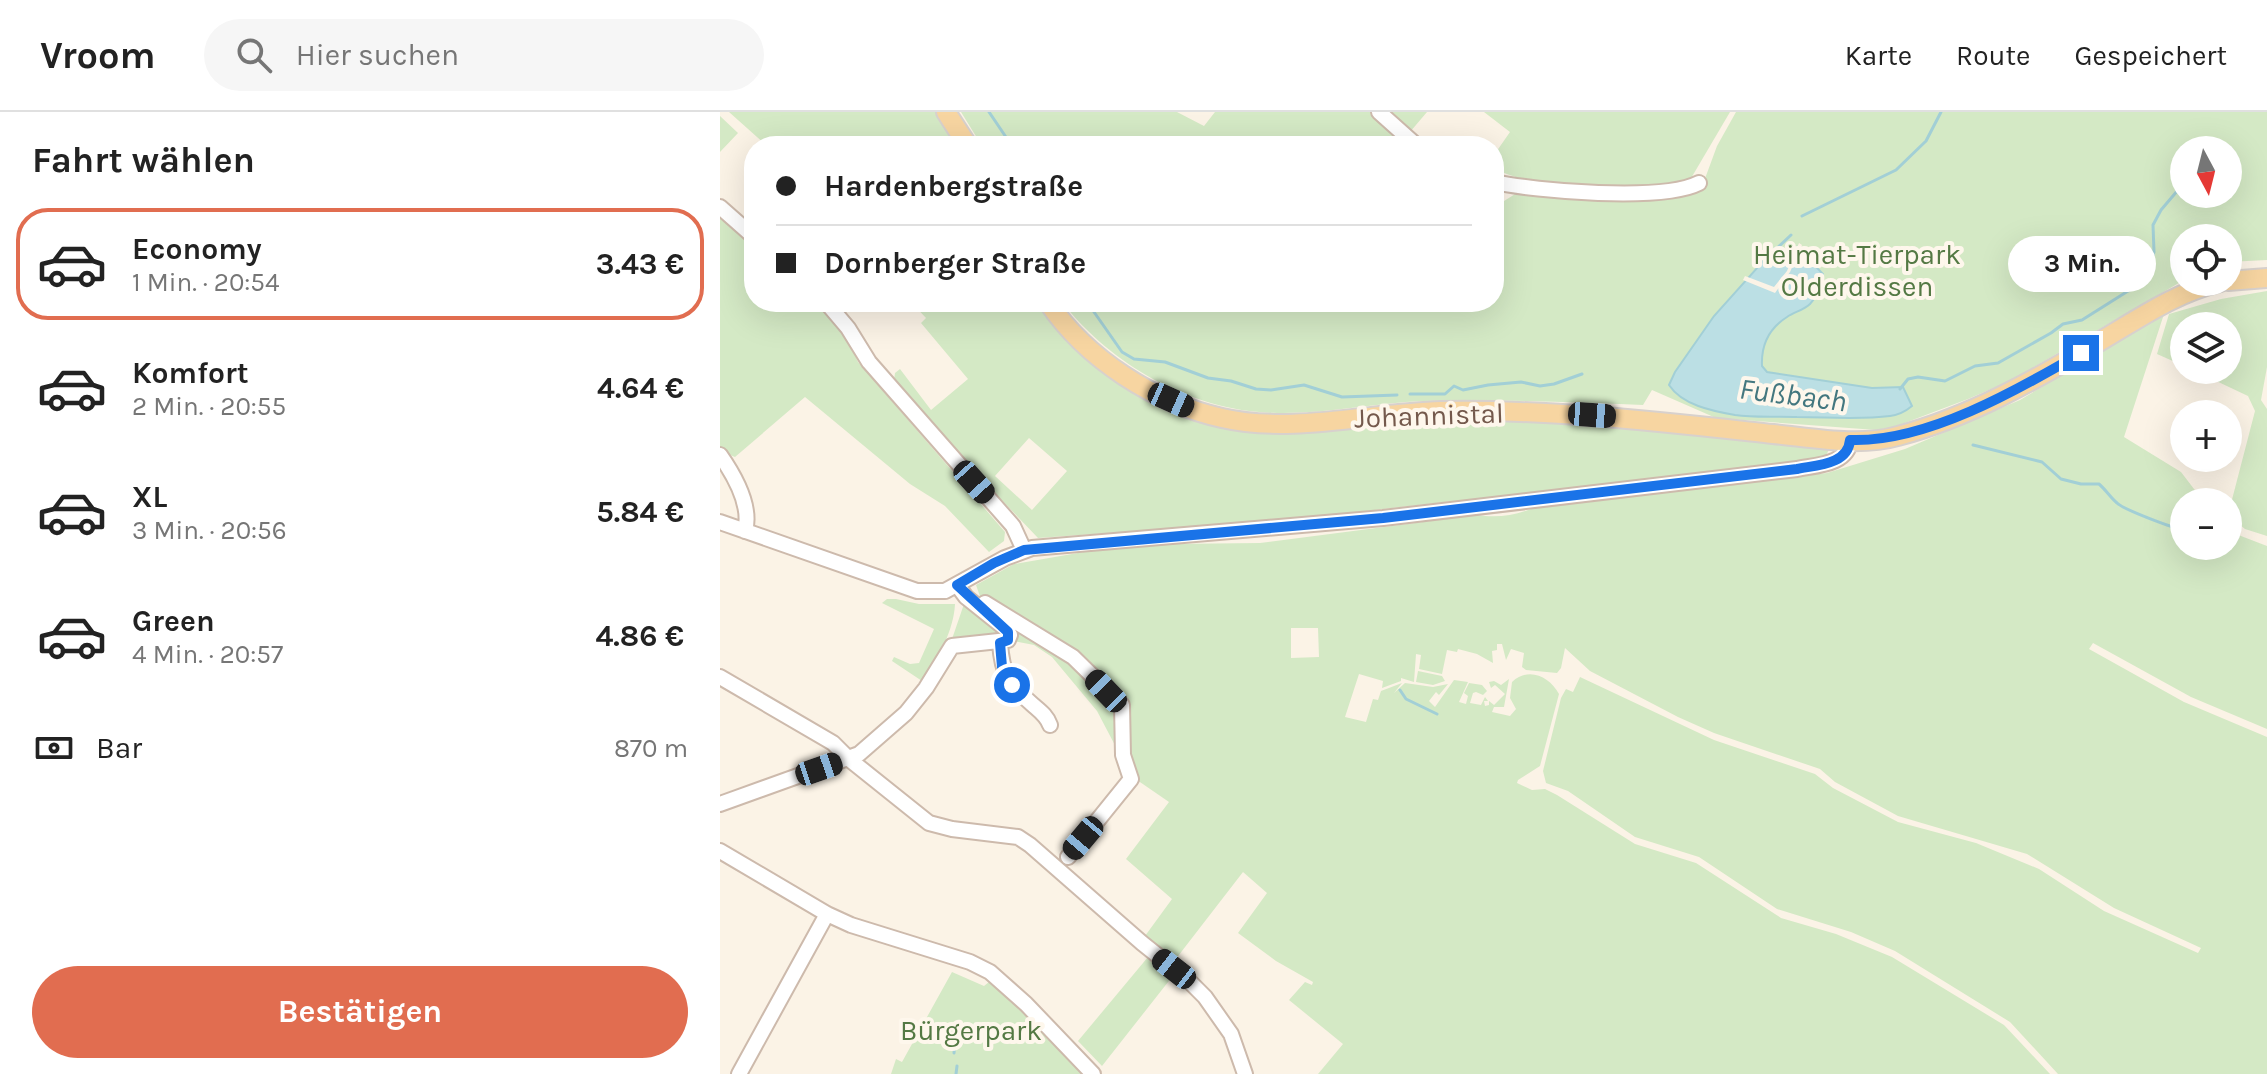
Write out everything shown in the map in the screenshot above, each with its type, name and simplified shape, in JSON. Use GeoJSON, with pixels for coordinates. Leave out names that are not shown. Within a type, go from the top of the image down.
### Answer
{"type":"FeatureCollection","features":[{"type":"Feature","properties":{"kind":"main road"},"geometry":{"type":"LineString","coordinates":[[946,112],[962,136]]}},
{"type":"Feature","properties":{"kind":"main road"},"geometry":{"type":"LineString","coordinates":[[2242,280],[2267,278]]}},
{"type":"Feature","properties":{"kind":"main road","name":"Johannistal"},"geometry":{"type":"LineString","coordinates":[[1056,312],[1081,342],[1138,383],[1188,408],[1241,422],[1290,423],[1428,412],[1536,413],[1627,417],[1850,440],[1880,440],[1901,436],[2005,395],[2162,304],[2183,296]]}},
{"type":"Feature","properties":{"kind":"street"},"geometry":{"type":"LineString","coordinates":[[1379,112],[1406,136]]}},
{"type":"Feature","properties":{"kind":"street"},"geometry":{"type":"LineString","coordinates":[[1504,183],[1556,190],[1636,193],[1680,191],[1699,183]]}},
{"type":"Feature","properties":{"kind":"street"},"geometry":{"type":"LineString","coordinates":[[720,207],[744,228]]}},
{"type":"Feature","properties":{"kind":"street"},"geometry":{"type":"LineString","coordinates":[[834,312],[869,362],[1013,526],[1024,550]]}},
{"type":"Feature","properties":{"kind":"street"},"geometry":{"type":"LineString","coordinates":[[962,591],[994,563],[1024,550],[1383,518],[1797,469],[1840,458],[1849,450],[1850,440]]}},
{"type":"Feature","properties":{"kind":"street"},"geometry":{"type":"LineString","coordinates":[[720,455],[746,511],[745,531]]}},
{"type":"Feature","properties":{"kind":"street"},"geometry":{"type":"LineString","coordinates":[[720,522],[898,586],[938,592],[962,591],[1073,657],[1122,705],[1123,755],[1131,779],[1068,857]]}},
{"type":"Feature","properties":{"kind":"street"},"geometry":{"type":"LineString","coordinates":[[962,591],[1006,629],[1002,667],[1006,678],[1046,717],[1050,725]]}},
{"type":"Feature","properties":{"kind":"street"},"geometry":{"type":"LineString","coordinates":[[720,804],[849,759],[879,739],[906,713],[952,646],[1005,640]]}},
{"type":"Feature","properties":{"kind":"street"},"geometry":{"type":"LineString","coordinates":[[720,677],[833,743],[929,823],[1018,837],[1030,845],[1205,997],[1231,1034],[1245,1074]]}},
{"type":"Feature","properties":{"kind":"street"},"geometry":{"type":"LineString","coordinates":[[720,851],[827,914],[877,935],[970,962],[990,972],[1026,1004],[1093,1074]]}},
{"type":"Feature","properties":{"kind":"street"},"geometry":{"type":"LineString","coordinates":[[739,1074],[827,914]]}},
{"type":"Feature","properties":{"kind":"green space"},"geometry":{"type":"Polygon","coordinates":[[[729,112],[939,112],[955,136],[756,136],[729,112]]]}},
{"type":"Feature","properties":{"kind":"green space"},"geometry":{"type":"Polygon","coordinates":[[[961,112],[1177,112],[1204,126],[1215,112],[1370,112],[1398,136],[976,136],[961,112]]]}},
{"type":"Feature","properties":{"kind":"green space"},"geometry":{"type":"Polygon","coordinates":[[[1386,112],[1427,112],[1410,132],[1386,112]]]}},
{"type":"Feature","properties":{"kind":"green space"},"geometry":{"type":"Polygon","coordinates":[[[1484,112],[1730,112],[1690,180],[1658,187],[1583,186],[1539,181],[1504,173],[1504,141],[1510,132],[1484,112]]]}},
{"type":"Feature","properties":{"kind":"green space","name":"Heimat-Tierpark Olderdissen"},"geometry":{"type":"Polygon","coordinates":[[[1736,112],[2267,112],[2267,260],[2242,261],[2242,224],[2170,224],[2170,288],[2012,380],[1894,427],[1876,430],[1716,418],[1652,390],[1643,405],[1450,400],[1295,413],[1246,411],[1215,404],[1157,381],[1105,346],[1071,312],[1504,312],[1504,201],[1520,191],[1703,184],[1717,146],[1736,112]]]}},
{"type":"Feature","properties":{"kind":"green space"},"geometry":{"type":"Polygon","coordinates":[[[720,116],[738,133],[720,152],[720,116]]]}},
{"type":"Feature","properties":{"kind":"green space"},"geometry":{"type":"Polygon","coordinates":[[[720,216],[744,237],[744,312],[826,312],[846,336],[858,362],[1005,532],[1004,541],[989,552],[945,506],[910,484],[805,397],[735,457],[720,451],[720,216]]]}},
{"type":"Feature","properties":{"kind":"green space"},"geometry":{"type":"Polygon","coordinates":[[[2267,291],[2267,367],[2261,400],[2267,409],[2267,536],[2242,527],[2242,488],[2235,488],[2239,472],[2242,472],[2255,411],[2248,396],[2223,384],[2242,384],[2242,312],[2176,312],[2267,291]]]}},
{"type":"Feature","properties":{"kind":"green space"},"geometry":{"type":"Polygon","coordinates":[[[920,312],[1053,312],[1187,414],[1381,422],[1448,420],[1586,424],[1828,447],[1829,450],[1826,455],[1807,461],[1462,503],[1453,501],[1288,520],[1038,538],[949,445],[894,380],[895,373],[900,369],[931,410],[968,379],[921,323],[926,318],[920,312]],[[1029,438],[995,476],[1032,510],[1067,471],[1029,438]]]}},
{"type":"Feature","properties":{"kind":"green space"},"geometry":{"type":"Polygon","coordinates":[[[2164,314],[2124,437],[2170,465],[2170,472],[2181,472],[2193,488],[2170,488],[2170,560],[2242,560],[2242,536],[2267,546],[2267,729],[2191,697],[2093,643],[2089,649],[2184,702],[2267,737],[2267,1074],[2058,1074],[2010,1022],[1895,951],[1851,932],[1777,909],[1699,857],[1635,837],[1568,791],[1546,783],[1543,771],[1566,689],[1573,692],[1580,677],[1714,740],[1815,774],[1833,788],[1898,822],[1976,843],[2039,869],[2104,911],[2198,953],[2201,948],[2114,908],[2027,854],[1898,816],[1835,782],[1820,769],[1714,733],[1678,717],[1590,671],[1565,648],[1557,673],[1526,670],[1522,667],[1524,653],[1511,649],[1506,660],[1502,644],[1497,644],[1497,650],[1492,651],[1493,663],[1477,654],[1458,649],[1457,652],[1447,650],[1442,674],[1419,669],[1421,655],[1416,654],[1414,682],[1401,678],[1401,681],[1382,688],[1383,681],[1359,674],[1345,717],[1366,722],[1373,699],[1378,700],[1381,691],[1402,683],[1394,693],[1405,683],[1433,687],[1448,684],[1429,701],[1435,707],[1454,680],[1468,682],[1459,702],[1466,704],[1468,696],[1464,693],[1469,683],[1482,685],[1487,691],[1483,695],[1473,693],[1470,703],[1481,705],[1485,697],[1488,701],[1484,701],[1485,706],[1489,705],[1489,701],[1494,705],[1505,694],[1495,685],[1491,688],[1489,682],[1501,685],[1509,679],[1504,707],[1494,707],[1492,712],[1510,716],[1516,709],[1510,698],[1512,682],[1532,674],[1545,679],[1559,694],[1540,766],[1517,783],[1557,795],[1635,844],[1696,863],[1781,918],[1836,934],[1892,957],[2004,1025],[2050,1074],[1318,1074],[1343,1044],[1289,1000],[1305,982],[1312,985],[1313,982],[1276,961],[1238,933],[1267,893],[1243,872],[1175,960],[1145,936],[1172,899],[1126,859],[1169,802],[1128,770],[1097,711],[1052,657],[1034,645],[1014,641],[983,605],[976,585],[1014,564],[1095,550],[1170,544],[1260,543],[1477,515],[1504,516],[1531,509],[1827,473],[1905,449],[2020,400],[2164,314]],[[1291,628],[1291,658],[1319,657],[1318,628],[1291,628]]]}},
{"type":"Feature","properties":{"kind":"green space"},"geometry":{"type":"Polygon","coordinates":[[[2170,314],[2170,360],[2157,354],[2170,314]]]}},
{"type":"Feature","properties":{"kind":"green space"},"geometry":{"type":"Polygon","coordinates":[[[887,599],[919,604],[955,604],[952,624],[944,644],[922,681],[892,661],[894,657],[910,664],[919,663],[934,629],[882,603],[887,599]]]}},
{"type":"Feature","properties":{"kind":"green space"},"geometry":{"type":"Polygon","coordinates":[[[964,604],[1002,634],[952,639],[964,604]]]}},
{"type":"Feature","properties":{"kind":"green space"},"geometry":{"type":"Polygon","coordinates":[[[1418,671],[1442,676],[1445,681],[1433,685],[1416,682],[1418,671]]]}},
{"type":"Feature","properties":{"kind":"green space"},"geometry":{"type":"Polygon","coordinates":[[[1148,957],[1172,977],[1102,1066],[1078,1041],[1148,957]]]}},
{"type":"Feature","properties":{"kind":"green space","name":"Bürgerpark"},"geometry":{"type":"Polygon","coordinates":[[[952,972],[984,986],[989,982],[1023,1011],[1082,1074],[891,1074],[896,1059],[902,1062],[952,972]]]}},
{"type":"Feature","properties":{"kind":"water"},"geometry":{"type":"Polygon","coordinates":[[[1797,247],[1823,274],[1820,286],[1810,304],[1780,322],[1770,332],[1764,344],[1762,366],[1767,372],[1872,388],[1903,387],[1912,406],[1910,408],[1893,415],[1867,418],[1743,416],[1698,406],[1682,398],[1669,385],[1714,316],[1775,248],[1789,254],[1797,247]]]}},
{"type":"Feature","properties":{"kind":"pier"},"geometry":{"type":"Polygon","coordinates":[[[1799,243],[1802,245],[1790,272],[1775,293],[1743,280],[1745,276],[1774,287],[1787,271],[1799,243]]]}},
{"type":"Feature","properties":{"kind":"waterway","name":"Fußbach"},"geometry":{"type":"LineString","coordinates":[[989,112],[1005,136]]}},
{"type":"Feature","properties":{"kind":"waterway"},"geometry":{"type":"LineString","coordinates":[[1802,216],[1896,170],[1926,141],[1941,112]]}},
{"type":"Feature","properties":{"kind":"waterway","name":"Fußbach"},"geometry":{"type":"LineString","coordinates":[[1900,389],[1908,379],[1918,377],[1945,381],[1975,366],[1998,363],[2063,324],[2082,320],[2136,286],[2147,274],[2154,252],[2153,225],[2170,199]]}},
{"type":"Feature","properties":{"kind":"waterway"},"geometry":{"type":"LineString","coordinates":[[1774,251],[1791,235]]}},
{"type":"Feature","properties":{"kind":"waterway","name":"Fußbach"},"geometry":{"type":"LineString","coordinates":[[1094,312],[1122,352],[1134,359],[1165,362],[1208,378],[1256,389],[1304,385],[1342,397],[1397,395]]}},
{"type":"Feature","properties":{"kind":"waterway","name":"Fußbach"},"geometry":{"type":"LineString","coordinates":[[1410,394],[1445,394],[1454,386],[1463,390],[1521,382],[1540,386],[1582,374]]}},
{"type":"Feature","properties":{"kind":"waterway"},"geometry":{"type":"LineString","coordinates":[[1973,445],[2042,462],[2061,479],[2099,484],[2121,506],[2170,526]]}},
{"type":"Feature","properties":{"kind":"waterway"},"geometry":{"type":"LineString","coordinates":[[1400,690],[1406,699],[1437,714]]}},
{"type":"Feature","properties":{"kind":"waterway"},"geometry":{"type":"LineString","coordinates":[[954,1053],[955,1043],[963,1030]]}},
{"type":"Feature","properties":{"kind":"waterway"},"geometry":{"type":"LineString","coordinates":[[956,1074],[957,1066]]}},
{"type":"Feature","properties":{"kind":"route"},"geometry":{"type":"LineString","coordinates":[[1012,685],[1002,667],[1000,643],[1006,642],[1010,635],[966,597],[957,585],[1024,550],[1383,518],[1797,469],[1840,458],[1849,450],[1850,440],[1889,439],[1962,413],[2024,386],[2081,353]]}}]}
